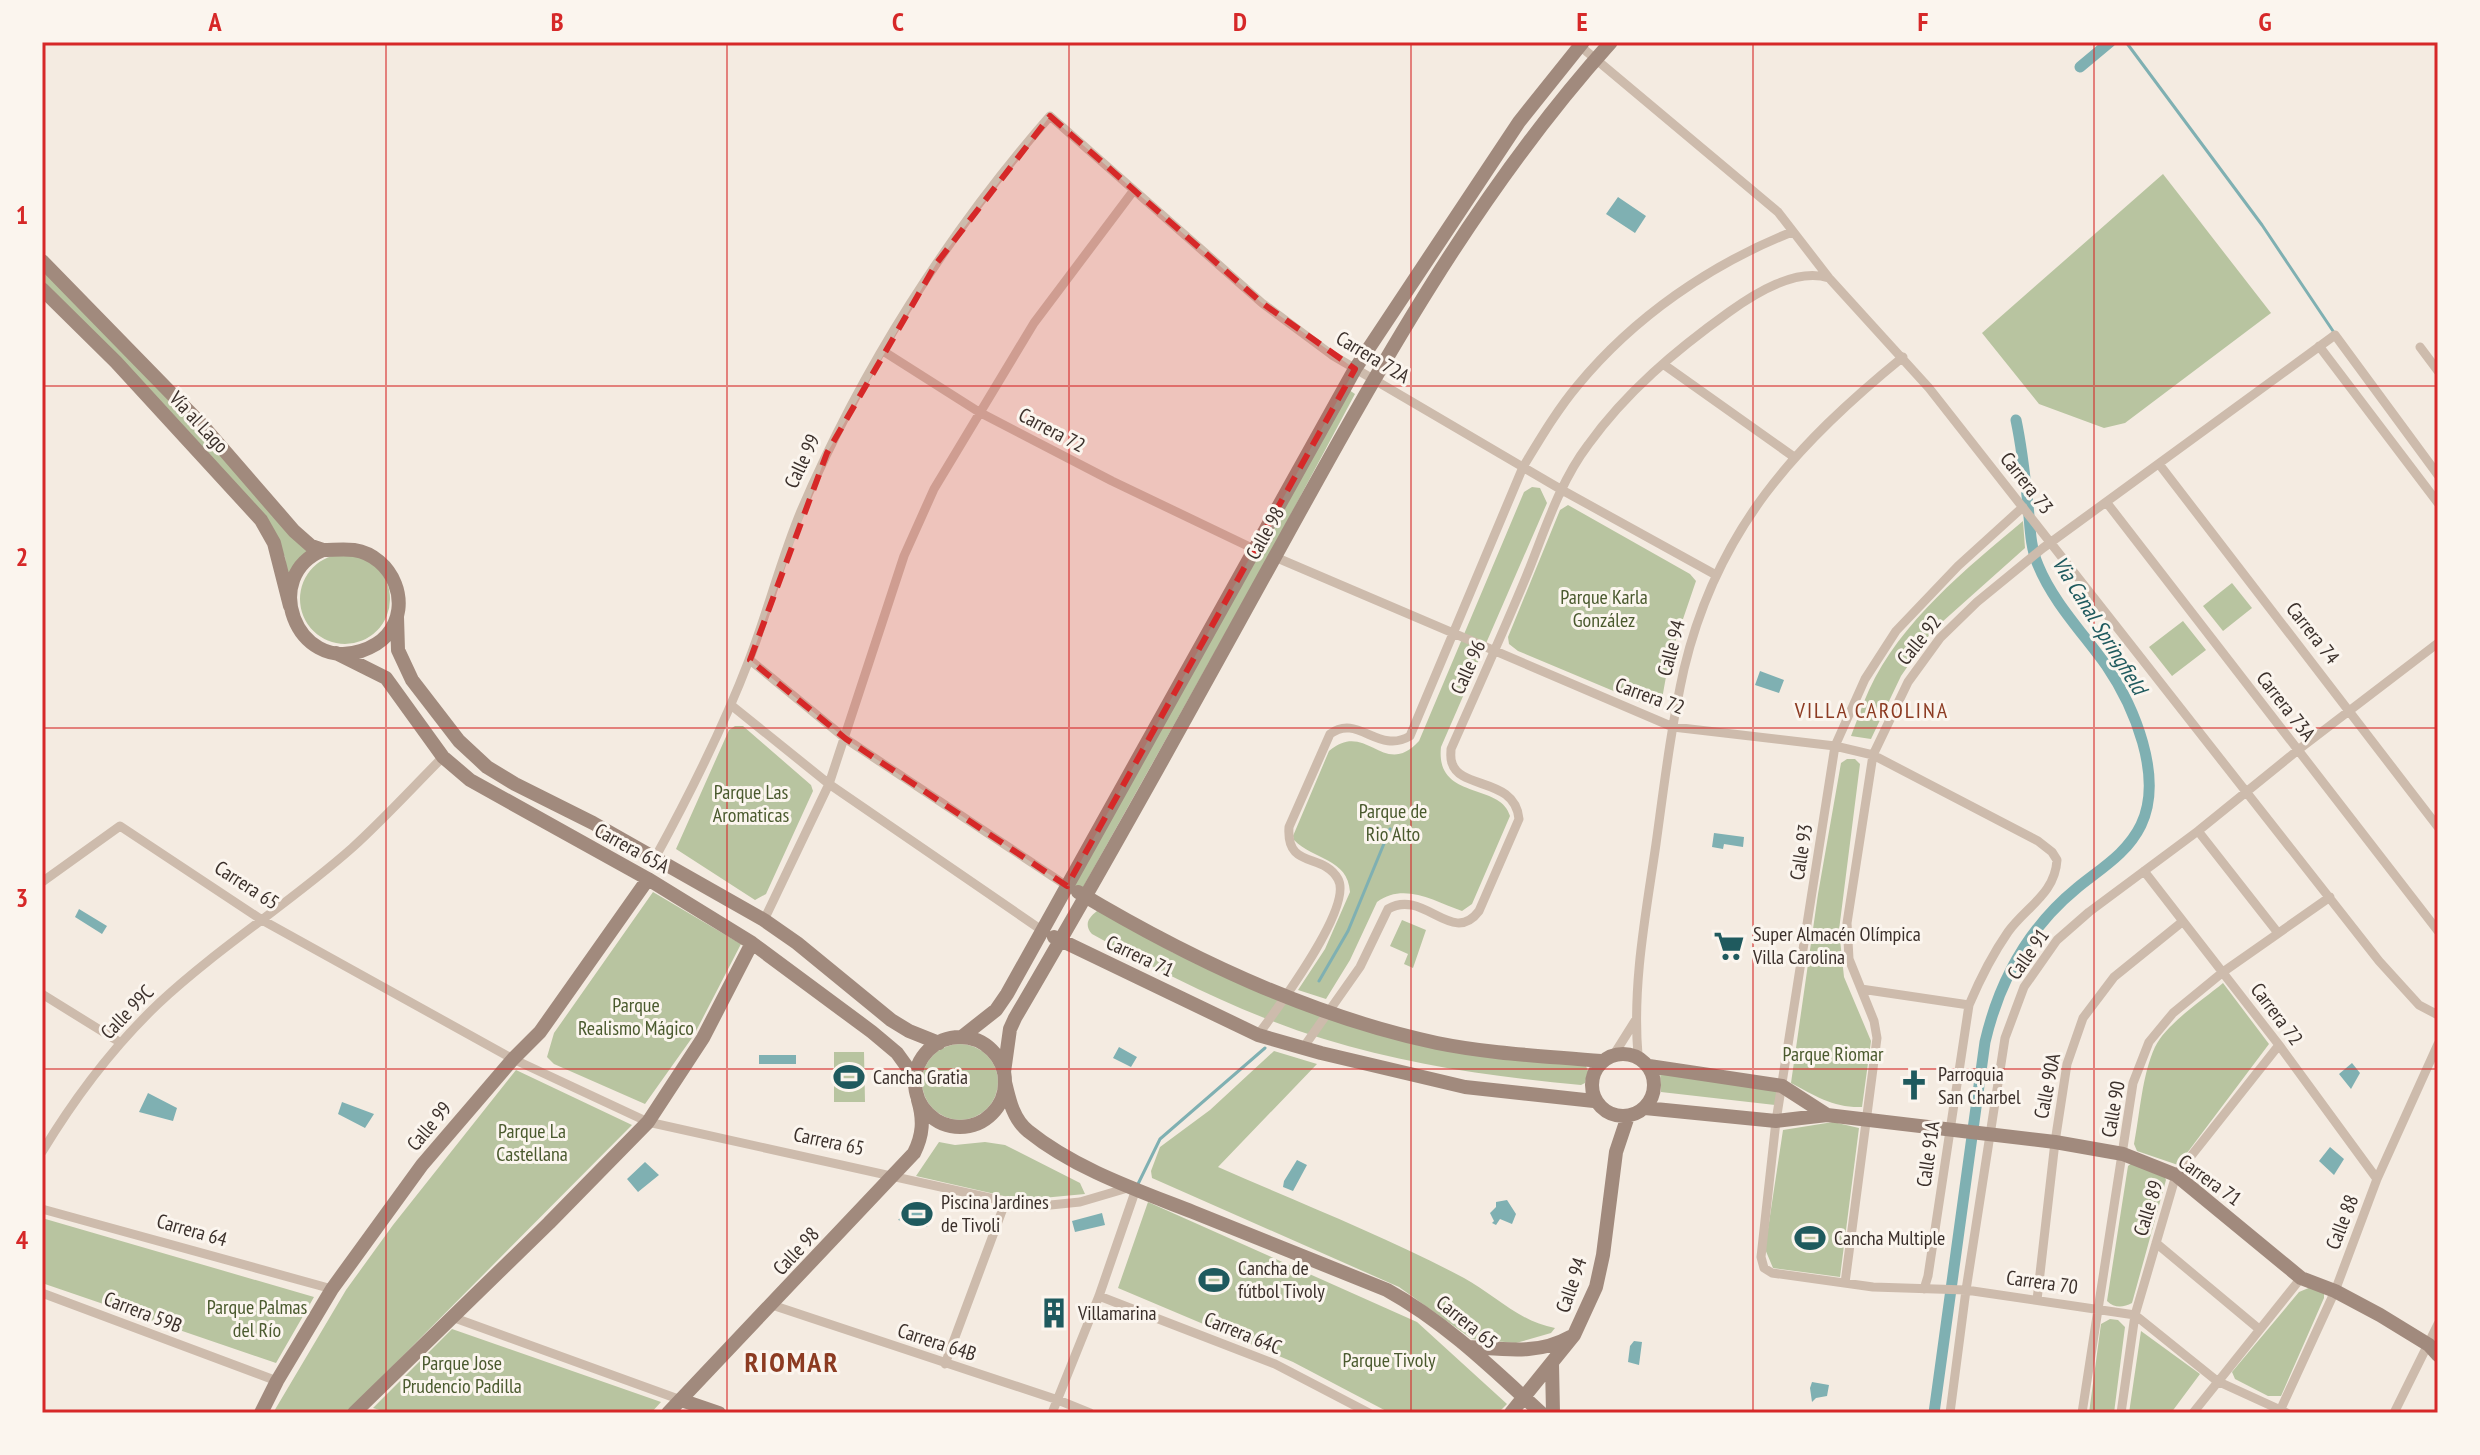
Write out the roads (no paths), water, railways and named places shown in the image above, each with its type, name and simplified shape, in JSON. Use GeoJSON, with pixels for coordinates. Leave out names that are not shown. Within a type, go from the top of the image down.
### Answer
{"type":"FeatureCollection","features":[{"type":"Feature","properties":{"kind":"street","name":"Calle 98"},"geometry":{"type":"LineString","coordinates":[[1004,1077],[1010,1029],[1015,1018],[1373,379],[1473,222],[1544,120],[1611,42]]}},
{"type":"Feature","properties":{"kind":"street","name":"Calle 98"},"geometry":{"type":"LineString","coordinates":[[963,1036],[996,1010],[1043,931],[1355,369],[1519,122],[1582,44]]}},
{"type":"Feature","properties":{"kind":"street","name":"Carrera 73"},"geometry":{"type":"LineString","coordinates":[[1582,44],[1778,212],[1829,278],[1903,357],[2024,509],[2047,545],[2247,790],[2405,993],[2438,1015]]}},
{"type":"Feature","properties":{"kind":"street","name":"Carrera 72A"},"geometry":{"type":"LineString","coordinates":[[1050,116],[1262,303],[1332,355],[1562,490],[1716,575]]}},
{"type":"Feature","properties":{"kind":"street","name":"Calle 99"},"geometry":{"type":"LineString","coordinates":[[655,858],[731,705],[750,660],[800,514],[848,411],[936,264],[973,210],[1050,116]]}},
{"type":"Feature","properties":{"kind":"street"},"geometry":{"type":"LineString","coordinates":[[764,920],[829,784],[904,556],[934,489],[1034,323],[1134,190]]}},
{"type":"Feature","properties":{"kind":"street","name":"Calle 96"},"geometry":{"type":"LineString","coordinates":[[1258,1035],[1317,950],[1342,892],[1340,881],[1332,871],[1295,854],[1288,842],[1289,827],[1330,734],[1339,727],[1350,727],[1389,743],[1410,736],[1523,467],[1546,427],[1577,385],[1631,331],[1713,269],[1755,246],[1792,232]]}},
{"type":"Feature","properties":{"kind":"street","name":"Vía al Lago"},"geometry":{"type":"LineString","coordinates":[[42,261],[203,426],[294,531],[311,546],[323,550]]}},
{"type":"Feature","properties":{"kind":"street","name":"Calle 96"},"geometry":{"type":"LineString","coordinates":[[1303,1048],[1360,967],[1388,909],[1407,903],[1458,924],[1471,921],[1479,911],[1519,819],[1518,808],[1512,798],[1457,772],[1452,763],[1451,749],[1562,490],[1586,447],[1644,380],[1745,300],[1768,288],[1805,276],[1829,278]]}},
{"type":"Feature","properties":{"kind":"street","name":"Vía al Lago"},"geometry":{"type":"LineString","coordinates":[[42,289],[116,362],[261,520],[277,551],[290,606]]}},
{"type":"Feature","properties":{"kind":"street","name":"Calle 92"},"geometry":{"type":"LineString","coordinates":[[1845,1283],[1877,1038],[1874,1021],[1849,959],[1847,923],[1873,755],[1908,682],[1940,638],[1977,602],[2047,545],[2335,335],[2438,476]]}},
{"type":"Feature","properties":{"kind":"street"},"geometry":{"type":"LineString","coordinates":[[2319,346],[2438,503]]}},
{"type":"Feature","properties":{"kind":"street"},"geometry":{"type":"LineString","coordinates":[[2420,347],[2438,371]]}},
{"type":"Feature","properties":{"kind":"street","name":"Carrera 72"},"geometry":{"type":"LineString","coordinates":[[883,351],[979,412],[1112,481],[1254,549]]}},
{"type":"Feature","properties":{"kind":"street","name":"Calle 94"},"geometry":{"type":"LineString","coordinates":[[1643,1060],[1635,1021],[1647,899],[1673,727],[1688,656],[1716,575],[1761,497],[1794,457],[1840,410],[1903,357]]}},
{"type":"Feature","properties":{"kind":"street"},"geometry":{"type":"LineString","coordinates":[[1663,364],[1794,457]]}},
{"type":"Feature","properties":{"kind":"street","name":"Carrera 74"},"geometry":{"type":"LineString","coordinates":[[2159,464],[2438,827]]}},
{"type":"Feature","properties":{"kind":"street"},"geometry":{"type":"LineString","coordinates":[[2425,486],[2438,476]]}},
{"type":"Feature","properties":{"kind":"street","name":"Carrera 73A"},"geometry":{"type":"LineString","coordinates":[[2107,503],[2438,931]]}},
{"type":"Feature","properties":{"kind":"street","name":"Calle 93"},"geometry":{"type":"LineString","coordinates":[[1764,1268],[1761,1257],[1776,1121],[1835,746],[1865,679],[1896,631],[1958,566],[2024,509]]}},
{"type":"Feature","properties":{"kind":"street"},"geometry":{"type":"LineString","coordinates":[[323,550],[356,550],[386,567],[395,581],[400,599],[397,617],[387,635],[371,648],[351,654],[315,646],[302,635],[294,620],[290,606],[295,577],[308,559],[323,550]]}},
{"type":"Feature","properties":{"kind":"street","name":"Carrera 72"},"geometry":{"type":"LineString","coordinates":[[1275,557],[1673,727],[1835,746],[1873,755],[2038,841],[2057,860]]}},
{"type":"Feature","properties":{"kind":"street","name":"Carrera 65A"},"geometry":{"type":"LineString","coordinates":[[397,617],[398,650],[412,680],[459,741],[478,759],[515,784],[593,823],[764,920],[891,1020],[939,1043]]}},
{"type":"Feature","properties":{"kind":"street","name":"Calle 91"},"geometry":{"type":"LineString","coordinates":[[1950,1413],[1961,1289],[1985,1133],[2005,1038],[2024,987],[2057,940],[2089,912],[2438,643]]}},
{"type":"Feature","properties":{"kind":"street","name":"Carrera 65A"},"geometry":{"type":"LineString","coordinates":[[336,653],[386,678],[443,757],[470,780],[648,879],[752,943],[872,1032],[897,1053],[915,1078]]}},
{"type":"Feature","properties":{"kind":"street","name":"Carrera 71"},"geometry":{"type":"LineString","coordinates":[[750,660],[846,739],[1067,886],[1149,933],[1220,968],[1326,1013],[1463,1047],[1607,1059]]}},
{"type":"Feature","properties":{"kind":"street","name":"Carrera 71"},"geometry":{"type":"LineString","coordinates":[[731,705],[829,784],[1043,931],[1258,1035],[1465,1087],[1600,1106]]}},
{"type":"Feature","properties":{"kind":"street","name":"Calle 99C"},"geometry":{"type":"LineString","coordinates":[[42,1152],[74,1103],[121,1043],[158,1004],[352,848],[443,757]]}},
{"type":"Feature","properties":{"kind":"street","name":"Carrera 65"},"geometry":{"type":"LineString","coordinates":[[42,882],[120,826],[262,920],[513,1059],[648,1122],[1031,1207],[1080,1202],[1133,1188],[1387,1290],[1410,1303],[1469,1347],[1541,1413]]}},
{"type":"Feature","properties":{"kind":"street"},"geometry":{"type":"LineString","coordinates":[[2198,831],[2278,933]]}},
{"type":"Feature","properties":{"kind":"street","name":"Calle 91A"},"geometry":{"type":"LineString","coordinates":[[1924,1289],[1955,1130],[1969,1005],[1982,972],[2010,928],[2051,886],[2057,860]]}},
{"type":"Feature","properties":{"kind":"street","name":"Carrera 72"},"geometry":{"type":"LineString","coordinates":[[2144,871],[2279,1045],[2377,1179]]}},
{"type":"Feature","properties":{"kind":"street","name":"Calle 99"},"geometry":{"type":"LineString","coordinates":[[261,1413],[332,1289],[422,1165],[540,1032],[648,879]]}},
{"type":"Feature","properties":{"kind":"street","name":"Calle 90"},"geometry":{"type":"LineString","coordinates":[[2082,1413],[2133,1083],[2149,1042],[2173,1013],[2223,972],[2330,897]]}},
{"type":"Feature","properties":{"kind":"street","name":"Calle 90A"},"geometry":{"type":"LineString","coordinates":[[2037,1300],[2067,1064],[2083,1018],[2114,977],[2182,922]]}},
{"type":"Feature","properties":{"kind":"street"},"geometry":{"type":"LineString","coordinates":[[354,1413],[648,1122],[703,1038],[752,943]]}},
{"type":"Feature","properties":{"kind":"street"},"geometry":{"type":"LineString","coordinates":[[1861,989],[1969,1005]]}},
{"type":"Feature","properties":{"kind":"street"},"geometry":{"type":"LineString","coordinates":[[42,994],[121,1043]]}},
{"type":"Feature","properties":{"kind":"street","name":"Calle 94"},"geometry":{"type":"LineString","coordinates":[[1607,1059],[1635,1021]]}},
{"type":"Feature","properties":{"kind":"street"},"geometry":{"type":"LineString","coordinates":[[1004,1077],[1004,1093],[993,1113],[975,1125],[953,1127],[942,1124],[932,1118],[918,1100],[915,1078],[927,1052],[939,1043],[963,1036],[985,1044],[999,1061],[1004,1077],[1015,1115],[1027,1130],[1085,1167],[1133,1188],[1099,1296],[1052,1413]]}},
{"type":"Feature","properties":{"kind":"street","name":"Calle 88"},"geometry":{"type":"LineString","coordinates":[[2282,1412],[2335,1291],[2377,1179],[2438,1044]]}},
{"type":"Feature","properties":{"kind":"street","name":"Calle 89"},"geometry":{"type":"LineString","coordinates":[[2121,1413],[2135,1315],[2176,1175],[2279,1045]]}},
{"type":"Feature","properties":{"kind":"street"},"geometry":{"type":"LineString","coordinates":[[1607,1059],[1643,1060],[1653,1086],[1652,1097],[1645,1108],[1628,1116],[1613,1115],[1600,1106],[1592,1095],[1593,1075],[1607,1059]]}},
{"type":"Feature","properties":{"kind":"street","name":"Carrera 71"},"geometry":{"type":"LineString","coordinates":[[1643,1060],[1782,1086],[1827,1115]]}},
{"type":"Feature","properties":{"kind":"street","name":"Calle 98"},"geometry":{"type":"LineString","coordinates":[[668,1413],[914,1153],[922,1135],[918,1100]]}},
{"type":"Feature","properties":{"kind":"street","name":"Calle 94"},"geometry":{"type":"LineString","coordinates":[[1600,1106],[1616,1152]]}},
{"type":"Feature","properties":{"kind":"street","name":"Carrera 71"},"geometry":{"type":"LineString","coordinates":[[1645,1108],[1776,1121],[1827,1115],[2055,1142],[2123,1154],[2176,1175],[2301,1278],[2335,1291],[2433,1350]]}},
{"type":"Feature","properties":{"kind":"street","name":"Calle 94"},"geometry":{"type":"LineString","coordinates":[[1511,1413],[1574,1335],[1596,1287],[1616,1152],[1628,1116]]}},
{"type":"Feature","properties":{"kind":"street"},"geometry":{"type":"LineString","coordinates":[[945,1364],[1005,1203]]}},
{"type":"Feature","properties":{"kind":"street","name":"Carrera 64"},"geometry":{"type":"LineString","coordinates":[[42,1209],[332,1289]]}},
{"type":"Feature","properties":{"kind":"street"},"geometry":{"type":"LineString","coordinates":[[2156,1243],[2259,1329]]}},
{"type":"Feature","properties":{"kind":"street","name":"Carrera 70"},"geometry":{"type":"LineString","coordinates":[[1764,1268],[1772,1273],[1845,1283],[1961,1289],[2135,1315],[2217,1381],[2282,1412]]}},
{"type":"Feature","properties":{"kind":"street"},"geometry":{"type":"LineString","coordinates":[[2193,1413],[2301,1278]]}},
{"type":"Feature","properties":{"kind":"street","name":"Carrera 59B"},"geometry":{"type":"LineString","coordinates":[[42,1293],[277,1381]]}},
{"type":"Feature","properties":{"kind":"street","name":"Carrera 64C"},"geometry":{"type":"LineString","coordinates":[[1099,1296],[1275,1364],[1369,1413]]}},
{"type":"Feature","properties":{"kind":"street","name":"Carrera 64B"},"geometry":{"type":"LineString","coordinates":[[772,1305],[1090,1413]]}},
{"type":"Feature","properties":{"kind":"street"},"geometry":{"type":"LineString","coordinates":[[452,1317],[719,1413]]}},
{"type":"Feature","properties":{"kind":"street"},"geometry":{"type":"LineString","coordinates":[[2394,1413],[2433,1350],[2438,1324]]}},
{"type":"Feature","properties":{"kind":"street","name":"Calle 94"},"geometry":{"type":"LineString","coordinates":[[1469,1347],[1545,1348],[1574,1335]]}},
{"type":"Feature","properties":{"kind":"street"},"geometry":{"type":"LineString","coordinates":[[1500,1376],[1502,1362],[1510,1349]]}},
{"type":"Feature","properties":{"kind":"street"},"geometry":{"type":"LineString","coordinates":[[1552,1364],[1553,1413]]}},
{"type":"Feature","properties":{"kind":"water"},"geometry":{"type":"Polygon","coordinates":[[[1618,197],[1646,216],[1635,233],[1606,214],[1618,197]]]}},
{"type":"Feature","properties":{"kind":"water"},"geometry":{"type":"Polygon","coordinates":[[[1760,671],[1784,680],[1779,693],[1755,685],[1760,671]]]}},
{"type":"Feature","properties":{"kind":"water"},"geometry":{"type":"Polygon","coordinates":[[[1714,833],[1744,837],[1743,847],[1724,844],[1723,849],[1712,847],[1714,833]]]}},
{"type":"Feature","properties":{"kind":"water"},"geometry":{"type":"Polygon","coordinates":[[[79,909],[107,926],[102,934],[75,917],[79,909]]]}},
{"type":"Feature","properties":{"kind":"water"},"geometry":{"type":"Polygon","coordinates":[[[1119,1047],[1137,1057],[1131,1067],[1113,1058],[1119,1047]]]}},
{"type":"Feature","properties":{"kind":"water"},"geometry":{"type":"Polygon","coordinates":[[[759,1055],[796,1055],[796,1064],[759,1064],[759,1055]]]}},
{"type":"Feature","properties":{"kind":"water"},"geometry":{"type":"Polygon","coordinates":[[[2352,1063],[2360,1073],[2351,1089],[2339,1074],[2352,1063]]]}},
{"type":"Feature","properties":{"kind":"water"},"geometry":{"type":"Polygon","coordinates":[[[148,1093],[177,1108],[173,1121],[139,1112],[148,1093]]]}},
{"type":"Feature","properties":{"kind":"water"},"geometry":{"type":"Polygon","coordinates":[[[342,1102],[374,1114],[365,1128],[338,1114],[342,1102]]]}},
{"type":"Feature","properties":{"kind":"water"},"geometry":{"type":"Polygon","coordinates":[[[2330,1147],[2344,1159],[2334,1175],[2319,1161],[2330,1147]]]}},
{"type":"Feature","properties":{"kind":"water"},"geometry":{"type":"Polygon","coordinates":[[[1297,1160],[1307,1165],[1293,1191],[1283,1187],[1297,1160]]]}},
{"type":"Feature","properties":{"kind":"water"},"geometry":{"type":"Polygon","coordinates":[[[645,1162],[659,1175],[638,1192],[627,1179],[645,1162]]]}},
{"type":"Feature","properties":{"kind":"water"},"geometry":{"type":"Polygon","coordinates":[[[1507,1200],[1516,1214],[1512,1224],[1500,1219],[1496,1225],[1492,1223],[1490,1213],[1496,1202],[1507,1200]]]}},
{"type":"Feature","properties":{"kind":"water","name":"Piscina Jardines de Tivoli"},"geometry":{"type":"Polygon","coordinates":[[[911,1206],[933,1208],[927,1227],[898,1220],[911,1206]]]}},
{"type":"Feature","properties":{"kind":"water"},"geometry":{"type":"Polygon","coordinates":[[[1102,1213],[1105,1225],[1075,1232],[1072,1221],[1102,1213]]]}},
{"type":"Feature","properties":{"kind":"water"},"geometry":{"type":"Polygon","coordinates":[[[1634,1341],[1642,1342],[1639,1365],[1628,1362],[1630,1346],[1634,1341]]]}},
{"type":"Feature","properties":{"kind":"water"},"geometry":{"type":"Polygon","coordinates":[[[1812,1382],[1829,1385],[1827,1396],[1812,1402],[1812,1382]]]}},
{"type":"Feature","properties":{"kind":"waterway","name":"Via Canal Springfield"},"geometry":{"type":"LineString","coordinates":[[2080,67],[2110,42]]}},
{"type":"Feature","properties":{"kind":"waterway"},"geometry":{"type":"LineString","coordinates":[[2126,42],[2262,225],[2333,331]]}},
{"type":"Feature","properties":{"kind":"waterway","name":"Via Canal Springfield"},"geometry":{"type":"LineString","coordinates":[[1934,1413],[1985,1042],[1998,998],[2018,958],[2044,920],[2077,888],[2121,853],[2135,835],[2147,806],[2149,786],[2143,742],[2127,701],[2106,665],[2052,592],[2035,558],[2016,420]]}},
{"type":"Feature","properties":{"kind":"waterway"},"geometry":{"type":"LineString","coordinates":[[1319,981],[1348,931],[1390,829]]}},
{"type":"Feature","properties":{"kind":"waterway"},"geometry":{"type":"LineString","coordinates":[[1137,1186],[1160,1139],[1265,1048]]}},
{"type":"Feature","properties":{"kind":"place","name":"Super Almacén Olímpica Villa Carolina"},"geometry":{"type":"Point","coordinates":[1729,946]}},
{"type":"Feature","properties":{"kind":"place","name":"Cancha Gratia"},"geometry":{"type":"Point","coordinates":[849,1077]}},
{"type":"Feature","properties":{"kind":"place","name":"Parroquia San Charbel"},"geometry":{"type":"Point","coordinates":[1914,1085]}},
{"type":"Feature","properties":{"kind":"place","name":"Piscina Jardines de Tivoli"},"geometry":{"type":"Point","coordinates":[917,1214]}},
{"type":"Feature","properties":{"kind":"place","name":"Cancha Multiple"},"geometry":{"type":"Point","coordinates":[1810,1238]}},
{"type":"Feature","properties":{"kind":"place","name":"Cancha de fútbol Tivoly"},"geometry":{"type":"Point","coordinates":[1214,1280]}},
{"type":"Feature","properties":{"kind":"place","name":"Villamarina"},"geometry":{"type":"Point","coordinates":[1054,1313]}},
{"type":"Feature","properties":{"kind":"district","name":"VILLA CAROLINA"},"geometry":{"type":"Point","coordinates":[1872,710]}},
{"type":"Feature","properties":{"kind":"district","name":"RIOMAR"},"geometry":{"type":"Point","coordinates":[792,1361]}},
{"type":"Feature","properties":{"kind":"park label","name":"Parque Karla González"},"geometry":{"type":"Point","coordinates":[1604,608]}},
{"type":"Feature","properties":{"kind":"park label","name":"Parque Las Aromaticas"},"geometry":{"type":"Point","coordinates":[751,804]}},
{"type":"Feature","properties":{"kind":"park label","name":"Parque de Rio Alto"},"geometry":{"type":"Point","coordinates":[1393,822]}},
{"type":"Feature","properties":{"kind":"park label","name":"Parque Realismo Mágico"},"geometry":{"type":"Point","coordinates":[636,1016]}},
{"type":"Feature","properties":{"kind":"park label","name":"Parque Riomar"},"geometry":{"type":"Point","coordinates":[1833,1054]}},
{"type":"Feature","properties":{"kind":"park label","name":"Parque La Castellana"},"geometry":{"type":"Point","coordinates":[532,1142]}},
{"type":"Feature","properties":{"kind":"park label","name":"Parque Palmas del Río"},"geometry":{"type":"Point","coordinates":[257,1318]}},
{"type":"Feature","properties":{"kind":"park label","name":"Parque Tivoly"},"geometry":{"type":"Point","coordinates":[1389,1360]}},
{"type":"Feature","properties":{"kind":"park label","name":"Parque Jose Prudencio Padilla"},"geometry":{"type":"Point","coordinates":[462,1374]}}]}
